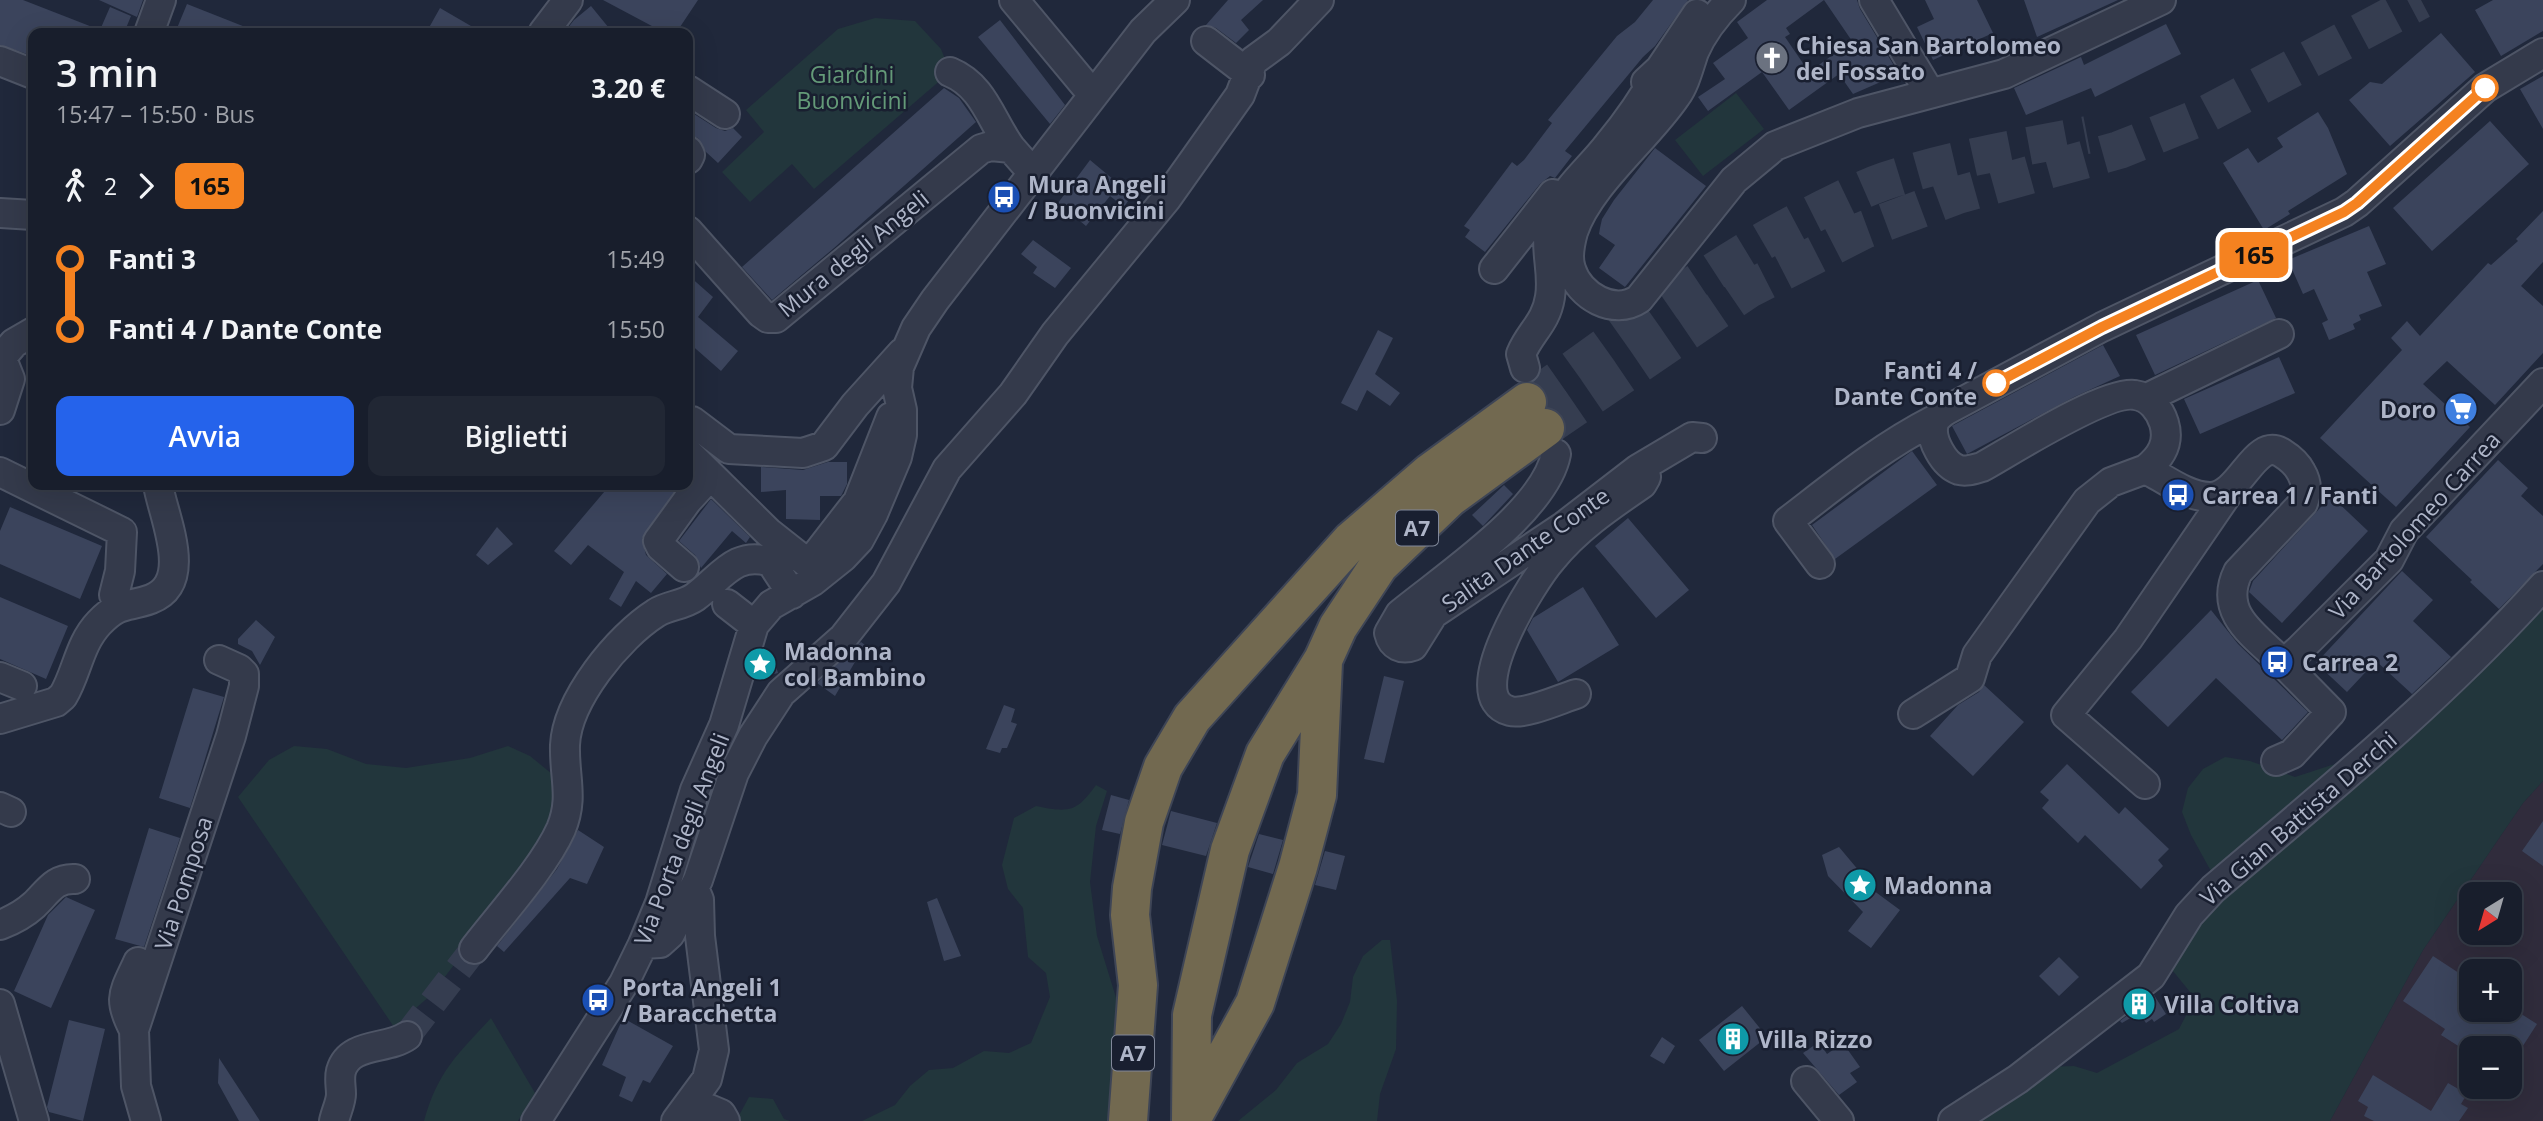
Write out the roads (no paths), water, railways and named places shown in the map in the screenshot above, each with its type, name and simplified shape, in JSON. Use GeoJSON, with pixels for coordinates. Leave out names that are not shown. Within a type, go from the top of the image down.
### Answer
{"type":"FeatureCollection","features":[{"type":"Feature","properties":{"kind":"highway","name":"A7"},"geometry":{"type":"LineString","coordinates":[[1191,1119],[1192,1015],[1230,850],[1265,754],[1323,660],[1338,627],[1379,565],[1538,413]]}},
{"type":"Feature","properties":{"kind":"highway","name":"A7"},"geometry":{"type":"LineString","coordinates":[[1128,1121],[1138,985],[1130,915],[1132,888],[1144,822],[1163,767],[1192,718],[1351,541],[1431,472],[1538,413]]}},
{"type":"Feature","properties":{"kind":"highway","name":"A7"},"geometry":{"type":"LineString","coordinates":[[1191,1119],[1255,1003],[1298,867],[1317,795],[1323,660]]}},
{"type":"Feature","properties":{"kind":"street"},"geometry":{"type":"LineString","coordinates":[[151,28],[162,0]]}},
{"type":"Feature","properties":{"kind":"street"},"geometry":{"type":"LineString","coordinates":[[547,28],[568,0]]}},
{"type":"Feature","properties":{"kind":"street"},"geometry":{"type":"LineString","coordinates":[[1014,0],[1093,95]]}},
{"type":"Feature","properties":{"kind":"street"},"geometry":{"type":"LineString","coordinates":[[693,422],[729,449],[803,453],[824,446],[904,351],[934,300],[1032,172],[1152,21],[1175,0]]}},
{"type":"Feature","properties":{"kind":"street"},"geometry":{"type":"LineString","coordinates":[[642,944],[660,943],[670,934],[694,888],[718,827],[734,773],[753,736],[781,693],[843,638],[886,583],[947,469],[1013,394],[1055,334],[1167,198],[1241,95],[1253,61],[1279,42],[1320,0]]}},
{"type":"Feature","properties":{"kind":"street"},"geometry":{"type":"LineString","coordinates":[[1494,269],[1632,95],[1660,69],[1707,0]]}},
{"type":"Feature","properties":{"kind":"street"},"geometry":{"type":"LineString","coordinates":[[1731,0],[1704,32],[1678,95],[1594,196],[1575,228],[1569,253],[1571,270],[1585,290],[1607,304],[1622,307],[1639,299],[1734,180],[1775,146],[1858,113],[2004,74],[2161,0]]}},
{"type":"Feature","properties":{"kind":"street"},"geometry":{"type":"LineString","coordinates":[[1874,0],[1930,93]]}},
{"type":"Feature","properties":{"kind":"street"},"geometry":{"type":"LineString","coordinates":[[1206,41],[1250,75]]}},
{"type":"Feature","properties":{"kind":"street"},"geometry":{"type":"LineString","coordinates":[[1820,564],[1788,521],[1872,456],[1945,411],[2102,327],[2344,212],[2485,88],[2543,53]]}},
{"type":"Feature","properties":{"kind":"street"},"geometry":{"type":"LineString","coordinates":[[0,61],[28,72]]}},
{"type":"Feature","properties":{"kind":"street","name":"Salita Dante Conte"},"geometry":{"type":"LineString","coordinates":[[1660,69],[1635,111],[1566,194],[1553,216],[1547,242],[1550,300],[1543,321],[1521,354],[1538,413],[1549,477],[1529,505],[1395,618],[1389,633],[1396,646],[1413,646],[1433,614],[1564,526],[1638,469],[1692,438],[1702,438]]}},
{"type":"Feature","properties":{"kind":"street"},"geometry":{"type":"LineString","coordinates":[[960,78],[980,95],[1010,148],[1032,172]]}},
{"type":"Feature","properties":{"kind":"street"},"geometry":{"type":"LineString","coordinates":[[693,93],[725,114]]}},
{"type":"Feature","properties":{"kind":"street","name":"Mura degli Angeli"},"geometry":{"type":"LineString","coordinates":[[693,237],[761,313],[768,318],[776,318],[976,152],[991,146],[1010,148]]}},
{"type":"Feature","properties":{"kind":"street"},"geometry":{"type":"LineString","coordinates":[[0,213],[28,215]]}},
{"type":"Feature","properties":{"kind":"street"},"geometry":{"type":"LineString","coordinates":[[1934,420],[1933,430],[1940,452],[1950,465],[1960,470],[1970,470],[1982,467],[2106,400],[2126,394],[2147,398],[2279,334]]}},
{"type":"Feature","properties":{"kind":"street"},"geometry":{"type":"LineString","coordinates":[[0,410],[10,379],[1,356],[14,343],[28,335]]}},
{"type":"Feature","properties":{"kind":"street"},"geometry":{"type":"LineString","coordinates":[[474,949],[559,833],[569,810],[565,745],[571,714],[590,683],[620,645],[657,611],[689,601],[741,559],[758,558],[771,562],[792,594],[843,557],[865,530],[897,457],[903,422],[897,379],[904,351]]}},
{"type":"Feature","properties":{"kind":"street","name":"Via Bartolomeo Carrea"},"geometry":{"type":"LineString","coordinates":[[2281,661],[2290,658],[2299,650],[2389,560],[2404,531],[2543,383]]}},
{"type":"Feature","properties":{"kind":"street"},"geometry":{"type":"LineString","coordinates":[[693,459],[709,477],[798,558],[806,562],[813,559],[858,501],[898,397]]}},
{"type":"Feature","properties":{"kind":"street"},"geometry":{"type":"LineString","coordinates":[[1906,713],[1970,678],[1978,655],[2087,501],[2111,482],[2146,469],[2156,461],[2166,442],[2164,422],[2147,398]]}},
{"type":"Feature","properties":{"kind":"street"},"geometry":{"type":"LineString","coordinates":[[2145,784],[2066,715],[2128,639],[2228,493],[2255,459],[2266,451],[2277,450],[2290,458],[2305,478],[2304,503],[2238,572],[2232,583],[2232,609],[2244,625],[2331,712],[2292,754],[2276,761]]}},
{"type":"Feature","properties":{"kind":"street","name":"Salita Dante Conte"},"geometry":{"type":"LineString","coordinates":[[1576,694],[1521,711],[1510,711],[1497,703],[1493,680],[1507,627],[1550,560],[1576,533],[1642,484],[1646,477],[1644,471],[1638,469]]}},
{"type":"Feature","properties":{"kind":"street"},"geometry":{"type":"LineString","coordinates":[[2146,469],[2194,495],[2211,497],[2228,493]]}},
{"type":"Feature","properties":{"kind":"street"},"geometry":{"type":"LineString","coordinates":[[0,472],[28,486]]}},
{"type":"Feature","properties":{"kind":"street"},"geometry":{"type":"LineString","coordinates":[[684,567],[661,547],[659,541],[687,501],[709,477]]}},
{"type":"Feature","properties":{"kind":"street"},"geometry":{"type":"LineString","coordinates":[[37,490],[122,532],[124,543],[114,595],[120,605]]}},
{"type":"Feature","properties":{"kind":"street"},"geometry":{"type":"LineString","coordinates":[[0,719],[55,702],[62,696],[86,641],[96,626],[120,605],[159,596],[166,589],[172,577],[174,550],[159,490]]}},
{"type":"Feature","properties":{"kind":"street","name":"Via Gian Battista Derchi"},"geometry":{"type":"LineString","coordinates":[[1953,1121],[2018,1079],[2151,976],[2189,915],[2213,889],[2404,724],[2543,586]]}},
{"type":"Feature","properties":{"kind":"street","name":"Via Porta degli Angeli"},"geometry":{"type":"LineString","coordinates":[[537,1121],[566,1070],[624,983],[660,904],[695,790],[724,725],[754,625],[771,605],[792,594]]}},
{"type":"Feature","properties":{"kind":"street"},"geometry":{"type":"LineString","coordinates":[[727,604],[754,625]]}},
{"type":"Feature","properties":{"kind":"street","name":"Via Pomposa"},"geometry":{"type":"LineString","coordinates":[[146,1121],[136,1086],[134,1030],[231,736],[244,686],[244,674],[219,660]]}},
{"type":"Feature","properties":{"kind":"street"},"geometry":{"type":"LineString","coordinates":[[0,925],[25,913],[55,883],[75,879]]}},
{"type":"Feature","properties":{"kind":"street"},"geometry":{"type":"LineString","coordinates":[[676,1121],[707,1079],[714,1050],[700,936],[699,900],[694,888]]}},
{"type":"Feature","properties":{"kind":"street"},"geometry":{"type":"LineString","coordinates":[[134,1030],[123,1009],[122,999],[138,962]]}},
{"type":"Feature","properties":{"kind":"street"},"geometry":{"type":"LineString","coordinates":[[0,1004],[34,1121]]}},
{"type":"Feature","properties":{"kind":"street"},"geometry":{"type":"LineString","coordinates":[[334,1121],[341,1095],[340,1072],[348,1058],[362,1049],[397,1043],[407,1036]]}},
{"type":"Feature","properties":{"kind":"street"},"geometry":{"type":"LineString","coordinates":[[1806,1081],[1839,1121]]}},
{"type":"Feature","properties":{"kind":"street"},"geometry":{"type":"LineString","coordinates":[[699,1121],[709,1109],[718,1112],[724,1121]]}},
{"type":"Feature","properties":{"kind":"tunnel"},"geometry":{"type":"LineString","coordinates":[[1545,428],[1749,289],[1864,230],[1958,195],[2119,150],[2201,117],[2421,0]]}},
{"type":"Feature","properties":{"kind":"tunnel"},"geometry":{"type":"LineString","coordinates":[[1527,402],[1705,277],[1779,232],[1851,195],[1885,181],[1935,166],[2087,135]]}},
{"type":"Feature","properties":{"kind":"tunnel"},"geometry":{"type":"LineString","coordinates":[[407,1036],[474,949]]}},
{"type":"Feature","properties":{"kind":"place","name":"Chiesa San Bartolomeo del Fossato"},"geometry":{"type":"Point","coordinates":[1772,58]}},
{"type":"Feature","properties":{"kind":"place","name":"Mura Angeli / Buonvicini"},"geometry":{"type":"Point","coordinates":[1004,197]}},
{"type":"Feature","properties":{"kind":"place","name":"Fanti 4 / Dante Conte"},"geometry":{"type":"Point","coordinates":[1996,383]}},
{"type":"Feature","properties":{"kind":"place","name":"Doro"},"geometry":{"type":"Point","coordinates":[2461,409]}},
{"type":"Feature","properties":{"kind":"place","name":"Carrea 1 / Fanti"},"geometry":{"type":"Point","coordinates":[2178,495]}},
{"type":"Feature","properties":{"kind":"place","name":"Carrea 2"},"geometry":{"type":"Point","coordinates":[2277,662]}},
{"type":"Feature","properties":{"kind":"place","name":"Madonna col Bambino"},"geometry":{"type":"Point","coordinates":[760,664]}},
{"type":"Feature","properties":{"kind":"place","name":"Madonna"},"geometry":{"type":"Point","coordinates":[1860,885]}},
{"type":"Feature","properties":{"kind":"place","name":"Porta Angeli 1 / Baracchetta"},"geometry":{"type":"Point","coordinates":[598,1000]}},
{"type":"Feature","properties":{"kind":"place","name":"Villa Coltiva"},"geometry":{"type":"Point","coordinates":[2139,1004]}},
{"type":"Feature","properties":{"kind":"place","name":"Villa Rizzo"},"geometry":{"type":"Point","coordinates":[1733,1039]}},
{"type":"Feature","properties":{"kind":"park label","name":"Giardini Buonvicini"},"geometry":{"type":"Point","coordinates":[852,87]}}]}
